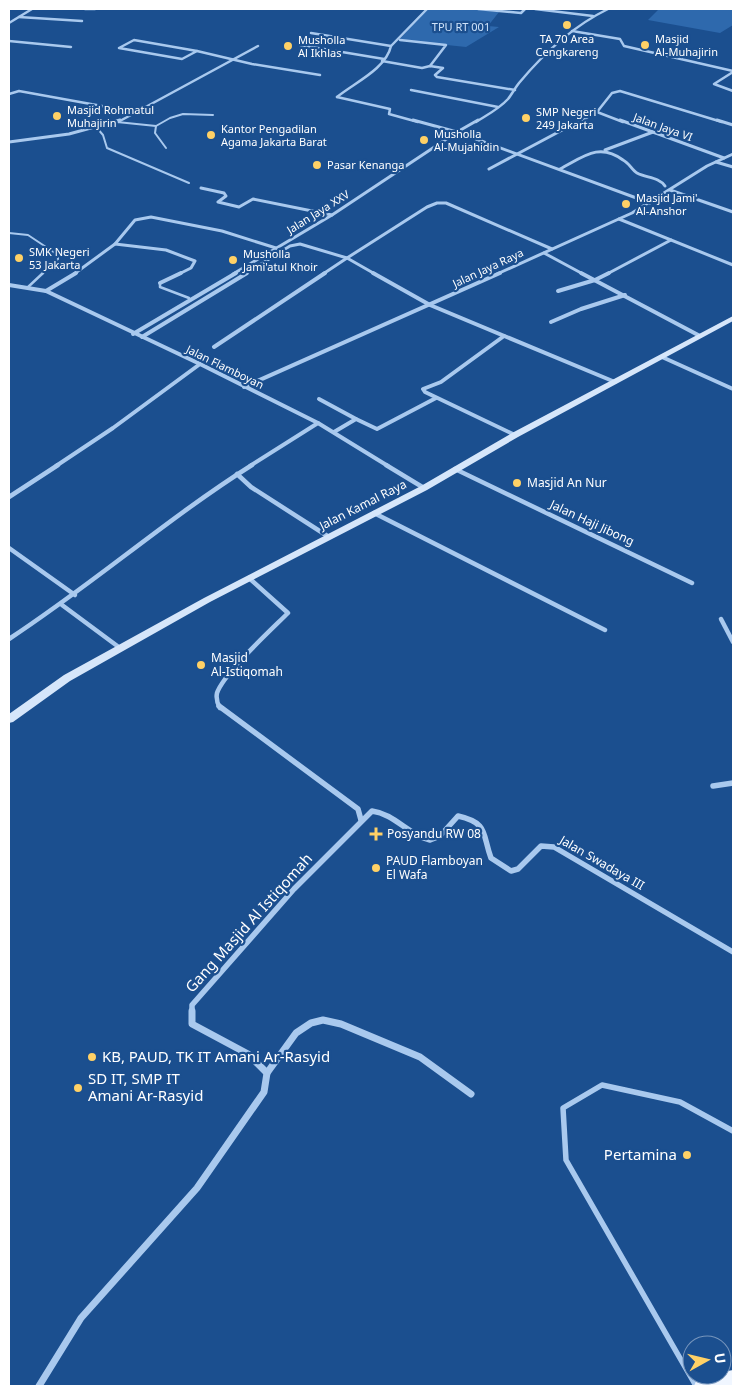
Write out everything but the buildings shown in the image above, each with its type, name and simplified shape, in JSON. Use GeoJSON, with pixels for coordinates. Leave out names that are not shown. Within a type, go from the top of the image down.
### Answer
{"type":"FeatureCollection","features":[{"type":"Feature","properties":{"kind":"main road","name":"Jalan Kamal Raya"},"geometry":{"type":"LineString","coordinates":[[9,719],[67,678],[120,648],[249,578],[424,488],[515,435],[733,318]]}},
{"type":"Feature","properties":{"kind":"main road"},"geometry":{"type":"LineString","coordinates":[[704,1386],[733,1380]]}},
{"type":"Feature","properties":{"kind":"street"},"geometry":{"type":"LineString","coordinates":[[9,23],[32,9]]}},
{"type":"Feature","properties":{"kind":"street"},"geometry":{"type":"LineString","coordinates":[[85,9],[96,9]]}},
{"type":"Feature","properties":{"kind":"street"},"geometry":{"type":"LineString","coordinates":[[311,33],[391,46],[400,40],[414,20],[427,9]]}},
{"type":"Feature","properties":{"kind":"street"},"geometry":{"type":"LineString","coordinates":[[478,9],[518,12],[525,9]]}},
{"type":"Feature","properties":{"kind":"street"},"geometry":{"type":"LineString","coordinates":[[535,9],[594,16]]}},
{"type":"Feature","properties":{"kind":"street","name":"Jalan Jaya XXV"},"geometry":{"type":"LineString","coordinates":[[133,334],[189,298],[332,215],[457,132],[490,114],[560,41],[594,16],[608,9]]}},
{"type":"Feature","properties":{"kind":"street"},"geometry":{"type":"LineString","coordinates":[[19,17],[82,21]]}},
{"type":"Feature","properties":{"kind":"street"},"geometry":{"type":"LineString","coordinates":[[572,31],[620,39],[623,41],[621,44],[624,46],[733,71]]}},
{"type":"Feature","properties":{"kind":"street"},"geometry":{"type":"LineString","coordinates":[[197,51],[182,59],[119,48],[134,40],[197,51],[252,64],[320,75]]}},
{"type":"Feature","properties":{"kind":"street"},"geometry":{"type":"LineString","coordinates":[[400,40],[446,45],[430,66]]}},
{"type":"Feature","properties":{"kind":"street"},"geometry":{"type":"LineString","coordinates":[[9,41],[70,48]]}},
{"type":"Feature","properties":{"kind":"street"},"geometry":{"type":"LineString","coordinates":[[300,45],[422,68],[430,66],[443,68],[435,75],[437,77],[515,90]]}},
{"type":"Feature","properties":{"kind":"street"},"geometry":{"type":"LineString","coordinates":[[9,142],[97,128],[116,122],[258,46]]}},
{"type":"Feature","properties":{"kind":"street"},"geometry":{"type":"LineString","coordinates":[[391,46],[392,50],[383,60],[337,97],[390,109],[389,114],[457,132],[650,202]]}},
{"type":"Feature","properties":{"kind":"street"},"geometry":{"type":"LineString","coordinates":[[733,71],[714,84],[733,91]]}},
{"type":"Feature","properties":{"kind":"street"},"geometry":{"type":"LineString","coordinates":[[411,90],[498,107]]}},
{"type":"Feature","properties":{"kind":"street"},"geometry":{"type":"LineString","coordinates":[[9,94],[19,91],[135,112]]}},
{"type":"Feature","properties":{"kind":"street"},"geometry":{"type":"LineString","coordinates":[[489,169],[597,112],[612,93],[618,91],[733,125]]}},
{"type":"Feature","properties":{"kind":"street","name":"Jalan Jaya VI"},"geometry":{"type":"LineString","coordinates":[[597,112],[724,158]]}},
{"type":"Feature","properties":{"kind":"street"},"geometry":{"type":"LineString","coordinates":[[560,169],[594,152],[605,150],[653,132]]}},
{"type":"Feature","properties":{"kind":"street"},"geometry":{"type":"LineString","coordinates":[[605,150],[624,160],[638,172],[662,182],[665,186]]}},
{"type":"Feature","properties":{"kind":"street","name":"Jalan Jaya Raya"},"geometry":{"type":"LineString","coordinates":[[244,387],[322,349],[430,304],[619,219],[733,154]]}},
{"type":"Feature","properties":{"kind":"street"},"geometry":{"type":"LineString","coordinates":[[716,162],[733,168]]}},
{"type":"Feature","properties":{"kind":"street"},"geometry":{"type":"LineString","coordinates":[[200,188],[224,193],[226,196],[218,202],[235,207],[253,199],[332,215]]}},
{"type":"Feature","properties":{"kind":"street"},"geometry":{"type":"LineString","coordinates":[[670,190],[733,212]]}},
{"type":"Feature","properties":{"kind":"street"},"geometry":{"type":"LineString","coordinates":[[214,347],[427,207],[441,203],[552,249]]}},
{"type":"Feature","properties":{"kind":"street"},"geometry":{"type":"LineString","coordinates":[[46,291],[68,278],[115,244],[135,220],[145,216],[222,232],[276,248]]}},
{"type":"Feature","properties":{"kind":"street"},"geometry":{"type":"LineString","coordinates":[[619,219],[733,265]]}},
{"type":"Feature","properties":{"kind":"street"},"geometry":{"type":"LineString","coordinates":[[558,291],[595,280],[671,240]]}},
{"type":"Feature","properties":{"kind":"street"},"geometry":{"type":"LineString","coordinates":[[115,244],[157,249],[195,261],[191,268],[160,282]]}},
{"type":"Feature","properties":{"kind":"street"},"geometry":{"type":"LineString","coordinates":[[142,337],[290,246],[300,244],[347,258],[430,304],[615,382]]}},
{"type":"Feature","properties":{"kind":"street"},"geometry":{"type":"LineString","coordinates":[[544,253],[700,336]]}},
{"type":"Feature","properties":{"kind":"street","name":"Jalan Flamboyan"},"geometry":{"type":"LineString","coordinates":[[9,285],[46,291],[133,334],[200,364],[318,423],[424,488]]}},
{"type":"Feature","properties":{"kind":"street"},"geometry":{"type":"LineString","coordinates":[[551,322],[581,309],[625,295]]}},
{"type":"Feature","properties":{"kind":"street"},"geometry":{"type":"LineString","coordinates":[[504,336],[441,382],[423,389],[436,398],[515,435]]}},
{"type":"Feature","properties":{"kind":"street"},"geometry":{"type":"LineString","coordinates":[[662,357],[733,389]]}},
{"type":"Feature","properties":{"kind":"street"},"geometry":{"type":"LineString","coordinates":[[9,497],[113,428],[200,364]]}},
{"type":"Feature","properties":{"kind":"street"},"geometry":{"type":"LineString","coordinates":[[319,399],[377,429],[436,398]]}},
{"type":"Feature","properties":{"kind":"street"},"geometry":{"type":"LineString","coordinates":[[334,432],[356,419]]}},
{"type":"Feature","properties":{"kind":"street"},"geometry":{"type":"LineString","coordinates":[[9,639],[62,605],[179,515],[237,474],[318,423]]}},
{"type":"Feature","properties":{"kind":"street","name":"Jalan Haji Jibong"},"geometry":{"type":"LineString","coordinates":[[455,469],[692,583]]}},
{"type":"Feature","properties":{"kind":"street"},"geometry":{"type":"LineString","coordinates":[[237,474],[251,487],[329,536]]}},
{"type":"Feature","properties":{"kind":"street"},"geometry":{"type":"LineString","coordinates":[[374,513],[606,630]]}},
{"type":"Feature","properties":{"kind":"street"},"geometry":{"type":"LineString","coordinates":[[9,548],[75,595]]}},
{"type":"Feature","properties":{"kind":"street"},"geometry":{"type":"LineString","coordinates":[[249,578],[288,613],[248,653],[218,690],[216,698],[219,707],[358,809],[361,814],[361,820]]}},
{"type":"Feature","properties":{"kind":"street"},"geometry":{"type":"LineString","coordinates":[[62,605],[120,648]]}},
{"type":"Feature","properties":{"kind":"street"},"geometry":{"type":"LineString","coordinates":[[720,619],[733,642]]}},
{"type":"Feature","properties":{"kind":"street"},"geometry":{"type":"LineString","coordinates":[[713,786],[733,783]]}},
{"type":"Feature","properties":{"kind":"street","name":"Jalan Swadaya III"},"geometry":{"type":"LineString","coordinates":[[361,820],[372,811],[383,812],[422,839],[431,841],[439,837],[458,816],[471,819],[483,828],[488,854],[494,864],[511,872],[518,869],[541,846],[554,847],[733,952]]}},
{"type":"Feature","properties":{"kind":"street","name":"Gang Masjid Al Istiqomah"},"geometry":{"type":"LineString","coordinates":[[267,1073],[248,1054],[192,1024],[192,1005],[294,889],[361,820]]}},
{"type":"Feature","properties":{"kind":"street"},"geometry":{"type":"LineString","coordinates":[[39,1386],[81,1318],[197,1188],[264,1092],[267,1073],[296,1033],[311,1022],[323,1020],[341,1024],[420,1057],[444,1072],[471,1094]]}},
{"type":"Feature","properties":{"kind":"lane"},"geometry":{"type":"LineString","coordinates":[[116,122],[156,126],[169,117],[180,113],[213,115]]}},
{"type":"Feature","properties":{"kind":"lane"},"geometry":{"type":"LineString","coordinates":[[156,126],[155,133],[166,148]]}},
{"type":"Feature","properties":{"kind":"lane"},"geometry":{"type":"LineString","coordinates":[[97,128],[103,135],[107,148],[189,183]]}},
{"type":"Feature","properties":{"kind":"lane"},"geometry":{"type":"LineString","coordinates":[[9,233],[28,235],[58,255],[58,259],[27,288]]}},
{"type":"Feature","properties":{"kind":"lane"},"geometry":{"type":"LineString","coordinates":[[160,282],[160,287],[189,298]]}},
{"type":"Feature","properties":{"kind":"lane"},"geometry":{"type":"LineString","coordinates":[[696,1386],[566,1160],[563,1108],[602,1085],[680,1102],[733,1131]]}},
{"type":"Feature","properties":{"kind":"green space","name":"TPU RT 001"},"geometry":{"type":"Polygon","coordinates":[[[426,9],[468,9],[499,12],[488,26],[499,27],[466,47],[399,40],[426,9]]]}},
{"type":"Feature","properties":{"kind":"green space"},"geometry":{"type":"Polygon","coordinates":[[[659,9],[733,9],[733,25],[720,33],[648,20],[659,9]]]}},
{"type":"Feature","properties":{"kind":"place","name":"TA 70 Area Cengkareng"},"geometry":{"type":"Point","coordinates":[567,25]}},
{"type":"Feature","properties":{"kind":"place","name":"Masjid Al-Muhajirin"},"geometry":{"type":"Point","coordinates":[645,45]}},
{"type":"Feature","properties":{"kind":"place","name":"Musholla Al Ikhlas"},"geometry":{"type":"Point","coordinates":[288,46]}},
{"type":"Feature","properties":{"kind":"place","name":"Masjid Rohmatul Muhajirin"},"geometry":{"type":"Point","coordinates":[57,116]}},
{"type":"Feature","properties":{"kind":"place","name":"SMP Negeri 249 Jakarta"},"geometry":{"type":"Point","coordinates":[526,118]}},
{"type":"Feature","properties":{"kind":"place","name":"Kantor Pengadilan Agama Jakarta Barat"},"geometry":{"type":"Point","coordinates":[211,135]}},
{"type":"Feature","properties":{"kind":"place","name":"Musholla Al-Mujahidin"},"geometry":{"type":"Point","coordinates":[424,140]}},
{"type":"Feature","properties":{"kind":"place","name":"Pasar Kenanga"},"geometry":{"type":"Point","coordinates":[317,165]}},
{"type":"Feature","properties":{"kind":"place","name":"Masjid Jami' Al-Anshor"},"geometry":{"type":"Point","coordinates":[626,204]}},
{"type":"Feature","properties":{"kind":"place","name":"SMK Negeri 53 Jakarta"},"geometry":{"type":"Point","coordinates":[19,258]}},
{"type":"Feature","properties":{"kind":"place","name":"Musholla Jami'atul Khoir"},"geometry":{"type":"Point","coordinates":[233,260]}},
{"type":"Feature","properties":{"kind":"place","name":"Masjid An Nur"},"geometry":{"type":"Point","coordinates":[517,483]}},
{"type":"Feature","properties":{"kind":"place","name":"Masjid Al-Istiqomah"},"geometry":{"type":"Point","coordinates":[201,665]}},
{"type":"Feature","properties":{"kind":"place","name":"Posyandu RW 08"},"geometry":{"type":"Point","coordinates":[376,834]}},
{"type":"Feature","properties":{"kind":"place","name":"PAUD Flamboyan El Wafa"},"geometry":{"type":"Point","coordinates":[376,868]}},
{"type":"Feature","properties":{"kind":"place","name":"KB, PAUD, TK IT Amani Ar-Rasyid"},"geometry":{"type":"Point","coordinates":[92,1057]}},
{"type":"Feature","properties":{"kind":"place","name":"SD IT, SMP IT Amani Ar-Rasyid"},"geometry":{"type":"Point","coordinates":[78,1088]}},
{"type":"Feature","properties":{"kind":"place","name":"Pertamina"},"geometry":{"type":"Point","coordinates":[687,1155]}}]}
